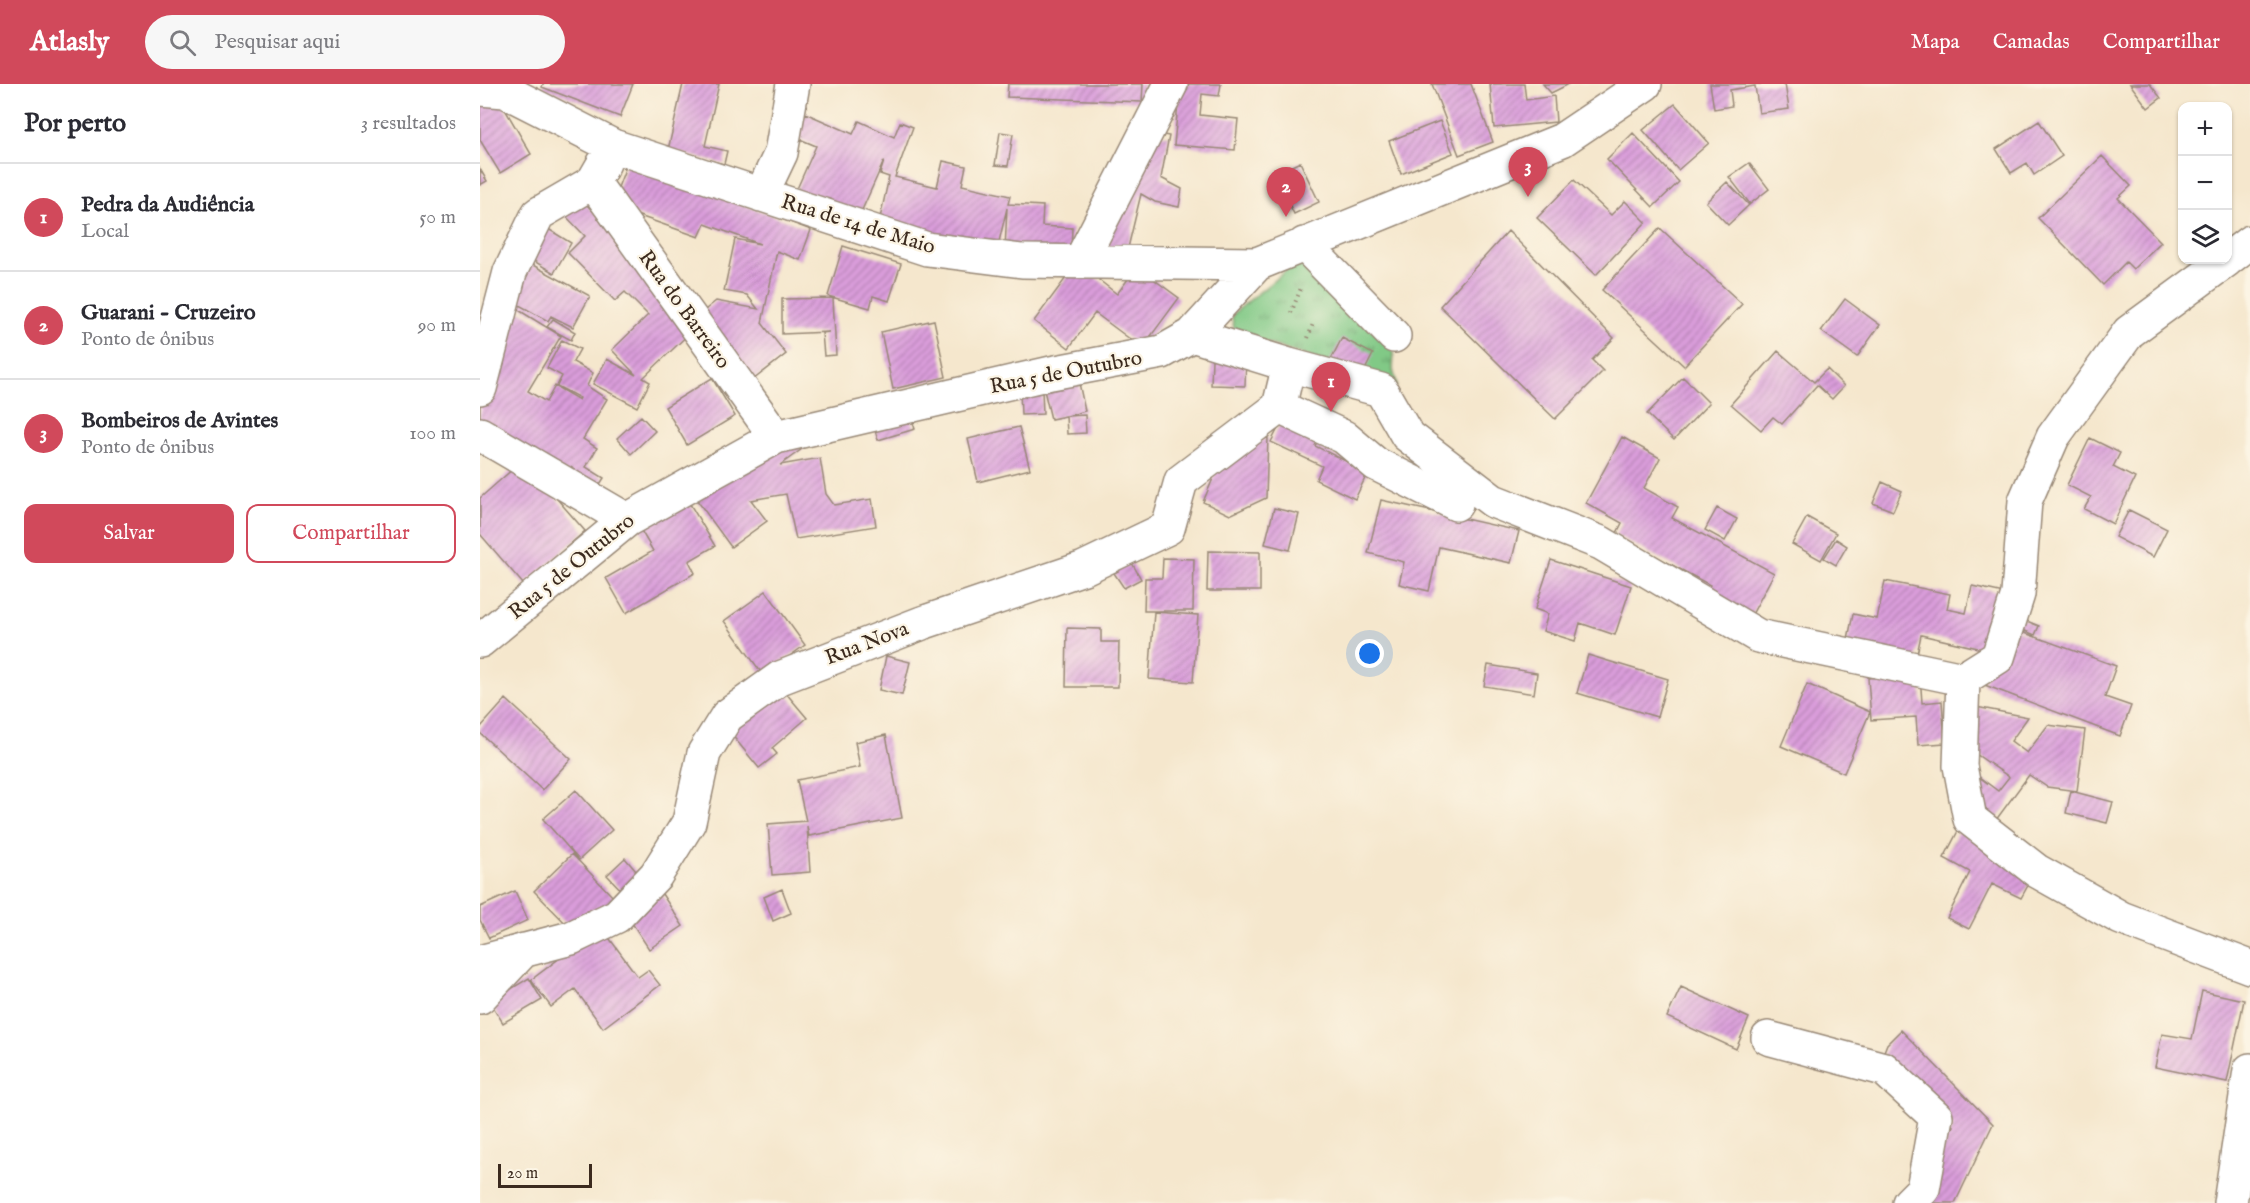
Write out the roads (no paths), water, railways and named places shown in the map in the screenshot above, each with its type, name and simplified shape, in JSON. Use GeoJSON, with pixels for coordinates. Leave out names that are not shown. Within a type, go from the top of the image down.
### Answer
{"type":"FeatureCollection","features":[{"type":"Feature","properties":{"kind":"street"},"geometry":{"type":"LineString","coordinates":[[761,195],[781,153],[793,84]]}},
{"type":"Feature","properties":{"kind":"street"},"geometry":{"type":"LineString","coordinates":[[1080,262],[1171,84]]}},
{"type":"Feature","properties":{"kind":"street","name":"Rua 5 de Outubro"},"geometry":{"type":"LineString","coordinates":[[480,641],[627,520],[776,437],[1051,373],[1150,357],[1191,335],[1257,264],[1562,140],[1645,84]]}},
{"type":"Feature","properties":{"kind":"street","name":"Rua de 14 de Maio"},"geometry":{"type":"LineString","coordinates":[[482,87],[505,91],[613,146],[927,249],[1022,261],[1257,264]]}},
{"type":"Feature","properties":{"kind":"street"},"geometry":{"type":"LineString","coordinates":[[480,388],[510,272],[538,214],[593,182],[613,146]]}},
{"type":"Feature","properties":{"kind":"street","name":"Rua do Barreiro"},"geometry":{"type":"LineString","coordinates":[[593,182],[776,437]]}},
{"type":"Feature","properties":{"kind":"street"},"geometry":{"type":"LineString","coordinates":[[2232,255],[2250,242]]}},
{"type":"Feature","properties":{"kind":"street"},"geometry":{"type":"LineString","coordinates":[[1305,244],[1394,336]]}},
{"type":"Feature","properties":{"kind":"street"},"geometry":{"type":"LineString","coordinates":[[1191,335],[1382,390],[1407,435],[1493,501],[1601,543],[1758,636],[1963,679],[1998,657],[2018,594],[2025,501],[2053,437],[2129,332],[2220,264]]}},
{"type":"Feature","properties":{"kind":"street"},"geometry":{"type":"LineString","coordinates":[[1289,365],[1279,407],[1344,437],[1376,464],[1456,504]]}},
{"type":"Feature","properties":{"kind":"street","name":"Rua Nova"},"geometry":{"type":"LineString","coordinates":[[480,962],[571,938],[617,916],[656,875],[689,822],[704,753],[727,716],[780,678],[922,623],[1084,568],[1168,528],[1181,481],[1279,407]]}},
{"type":"Feature","properties":{"kind":"street"},"geometry":{"type":"LineString","coordinates":[[480,434],[627,520]]}},
{"type":"Feature","properties":{"kind":"street"},"geometry":{"type":"LineString","coordinates":[[1963,679],[1960,766],[1970,819],[2037,871],[2121,918],[2250,967]]}},
{"type":"Feature","properties":{"kind":"street"},"geometry":{"type":"LineString","coordinates":[[480,997],[524,950]]}},
{"type":"Feature","properties":{"kind":"street"},"geometry":{"type":"LineString","coordinates":[[1768,1038],[1884,1069],[1936,1117],[1923,1189],[1909,1203]]}},
{"type":"Feature","properties":{"kind":"street"},"geometry":{"type":"LineString","coordinates":[[2230,1203],[2250,1070]]}},
{"type":"Feature","properties":{"kind":"place","name":"Bombeiros de Avintes"},"geometry":{"type":"Point","coordinates":[1528,197]}},
{"type":"Feature","properties":{"kind":"place","name":"Guarani - Cruzeiro"},"geometry":{"type":"Point","coordinates":[1286,217]}},
{"type":"Feature","properties":{"kind":"place","name":"Pedra da Audiência"},"geometry":{"type":"Point","coordinates":[1331,412]}}]}
